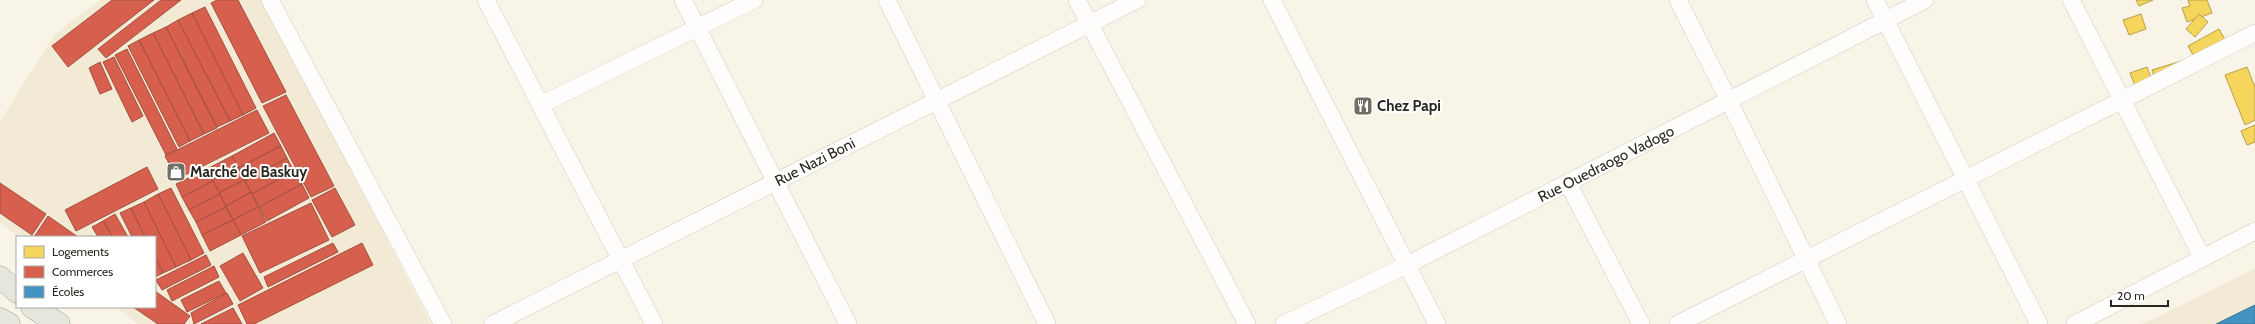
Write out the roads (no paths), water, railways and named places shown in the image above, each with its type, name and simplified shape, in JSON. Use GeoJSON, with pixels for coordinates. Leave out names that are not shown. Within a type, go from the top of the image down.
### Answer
{"type":"FeatureCollection","features":[{"type":"Feature","properties":{"kind":"main road"},"geometry":{"type":"LineString","coordinates":[[0,277],[16,291]]}},
{"type":"Feature","properties":{"kind":"main road"},"geometry":{"type":"LineString","coordinates":[[0,288],[16,297]]}},
{"type":"Feature","properties":{"kind":"main road"},"geometry":{"type":"LineString","coordinates":[[35,308],[59,324]]}},
{"type":"Feature","properties":{"kind":"main road"},"geometry":{"type":"LineString","coordinates":[[0,319],[9,324]]}},
{"type":"Feature","properties":{"kind":"street"},"geometry":{"type":"LineString","coordinates":[[270,0],[443,324]]}},
{"type":"Feature","properties":{"kind":"street"},"geometry":{"type":"LineString","coordinates":[[486,0],[654,324]]}},
{"type":"Feature","properties":{"kind":"street"},"geometry":{"type":"LineString","coordinates":[[683,0],[848,324]]}},
{"type":"Feature","properties":{"kind":"street"},"geometry":{"type":"LineString","coordinates":[[540,105],[754,0]]}},
{"type":"Feature","properties":{"kind":"street"},"geometry":{"type":"LineString","coordinates":[[887,0],[1047,324]]}},
{"type":"Feature","properties":{"kind":"street"},"geometry":{"type":"LineString","coordinates":[[1077,0],[1247,324]]}},
{"type":"Feature","properties":{"kind":"street","name":"Rue Nazi Boni"},"geometry":{"type":"LineString","coordinates":[[494,324],[1137,0]]}},
{"type":"Feature","properties":{"kind":"street"},"geometry":{"type":"LineString","coordinates":[[1272,0],[1437,324]]}},
{"type":"Feature","properties":{"kind":"street"},"geometry":{"type":"LineString","coordinates":[[1678,0],[1838,324]]}},
{"type":"Feature","properties":{"kind":"street"},"geometry":{"type":"LineString","coordinates":[[1875,0],[2039,324]]}},
{"type":"Feature","properties":{"kind":"street","name":"Rue Ouedraogo Vadogo"},"geometry":{"type":"LineString","coordinates":[[1284,324],[1407,265],[1925,0]]}},
{"type":"Feature","properties":{"kind":"street"},"geometry":{"type":"LineString","coordinates":[[2071,0],[2202,257]]}},
{"type":"Feature","properties":{"kind":"street"},"geometry":{"type":"LineString","coordinates":[[1678,324],[2255,33]]}},
{"type":"Feature","properties":{"kind":"street"},"geometry":{"type":"LineString","coordinates":[[1568,183],[1640,324]]}},
{"type":"Feature","properties":{"kind":"street"},"geometry":{"type":"LineString","coordinates":[[2075,324],[2255,230]]}},
{"type":"Feature","properties":{"kind":"place","name":"Chez Papi"},"geometry":{"type":"Point","coordinates":[1363,106]}},
{"type":"Feature","properties":{"kind":"place","name":"Marché de Baskuy"},"geometry":{"type":"Point","coordinates":[176,172]}}]}
